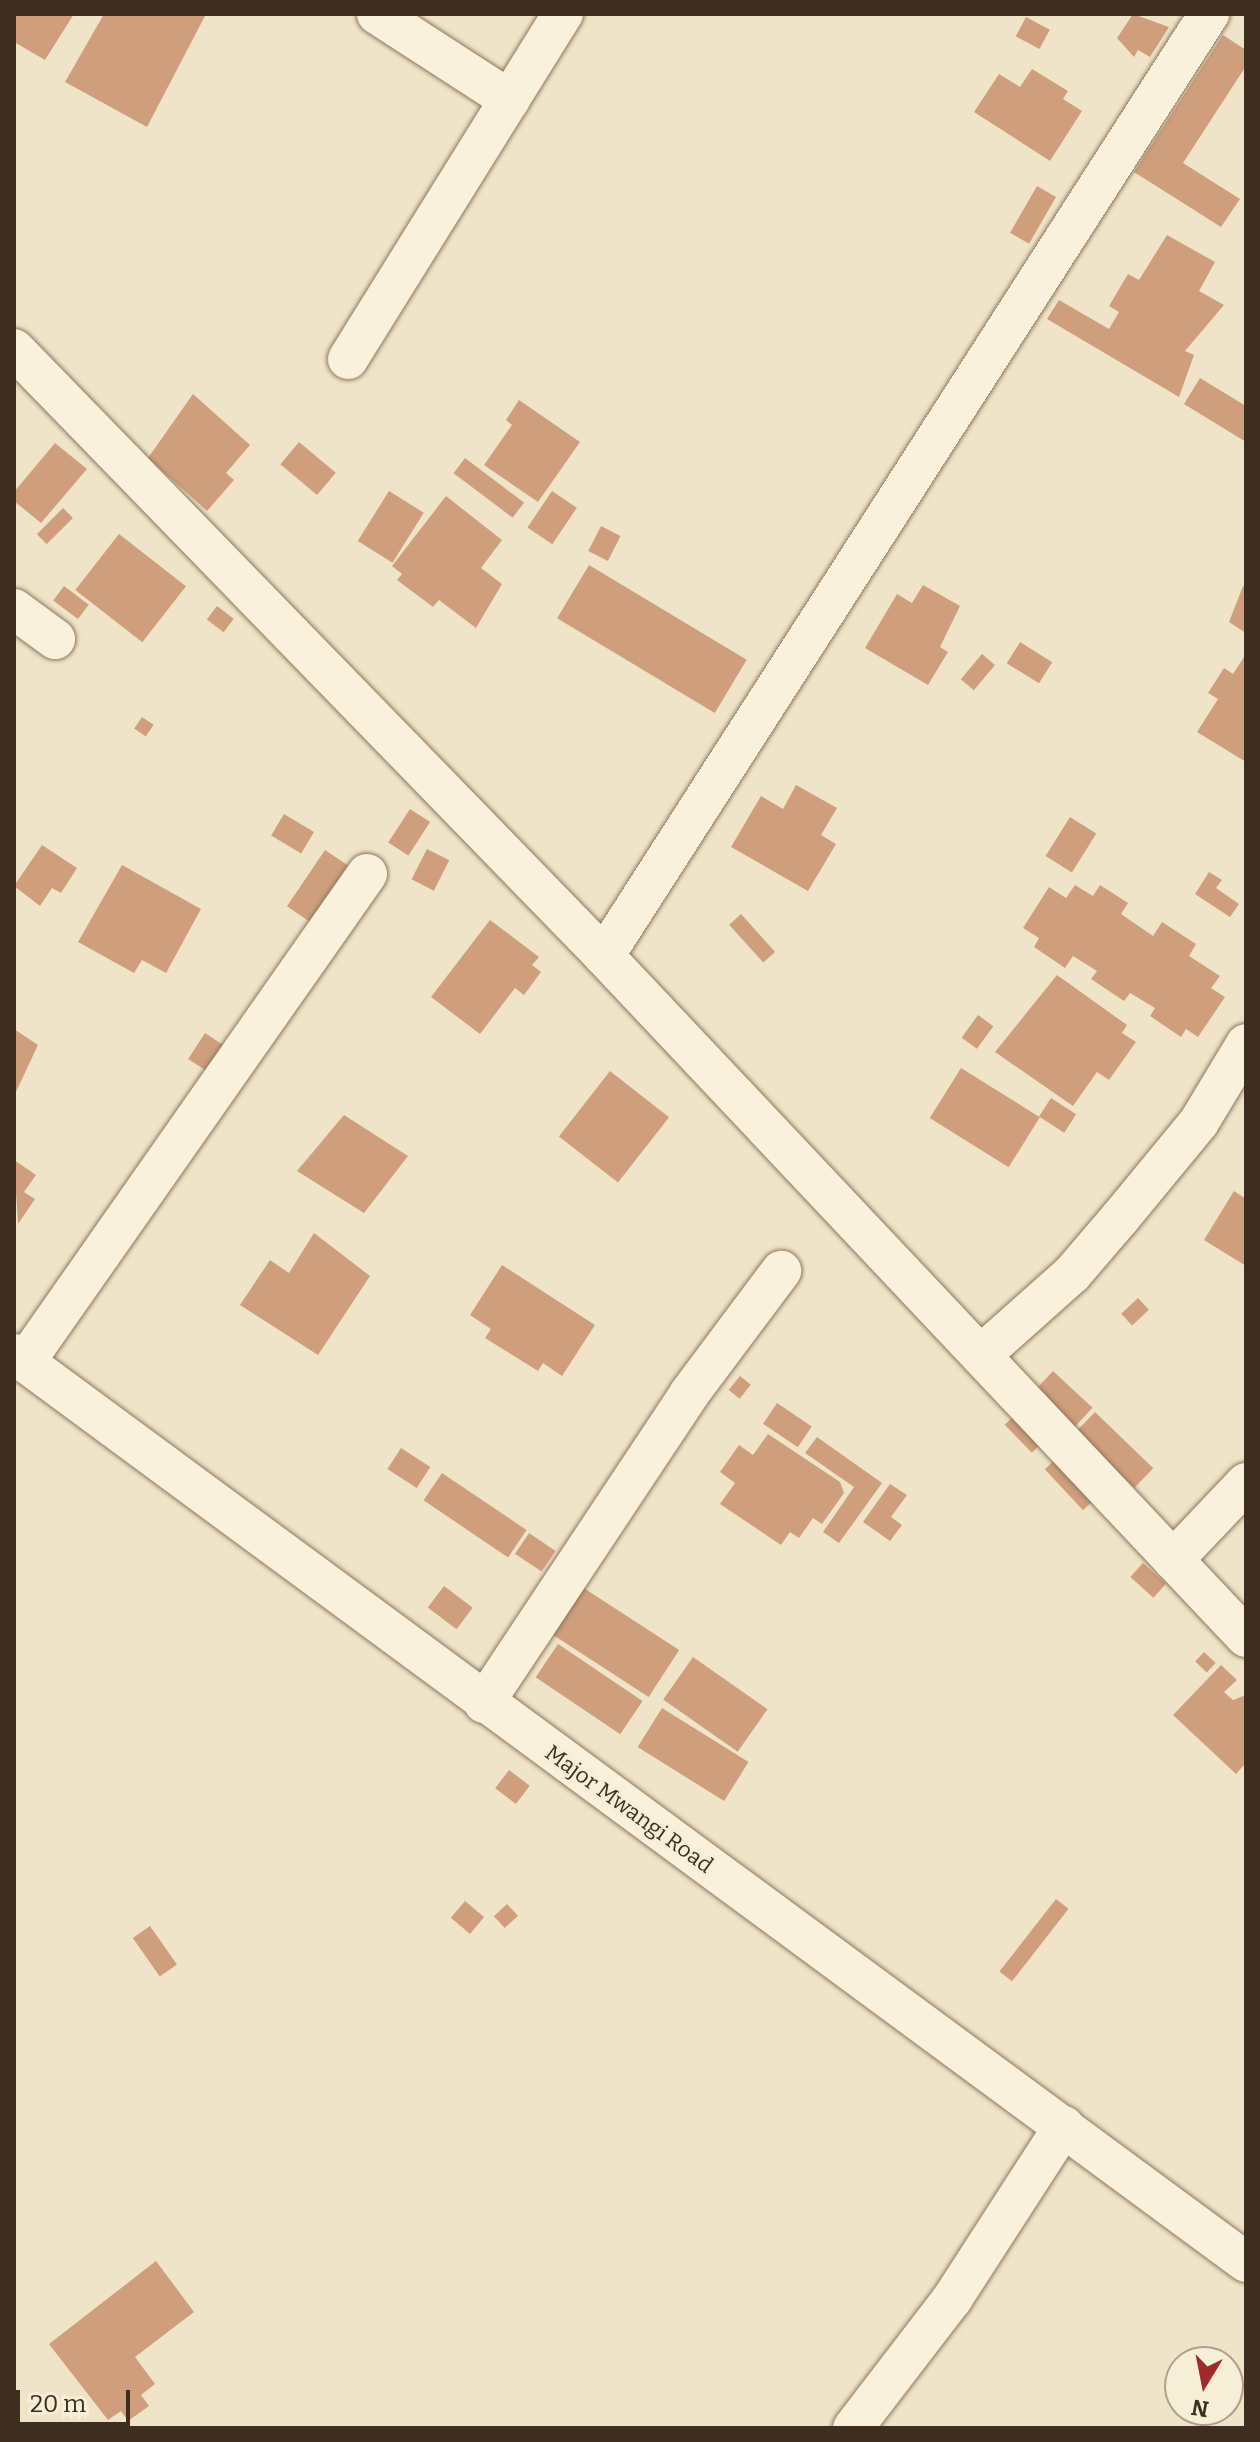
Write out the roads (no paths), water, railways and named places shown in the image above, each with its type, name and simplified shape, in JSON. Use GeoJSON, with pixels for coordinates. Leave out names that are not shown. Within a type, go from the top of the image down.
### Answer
{"type":"FeatureCollection","features":[{"type":"Feature","properties":{"kind":"street"},"geometry":{"type":"LineString","coordinates":[[377,14],[510,100]]}},
{"type":"Feature","properties":{"kind":"street"},"geometry":{"type":"LineString","coordinates":[[348,359],[563,14]]}},
{"type":"Feature","properties":{"kind":"street"},"geometry":{"type":"LineString","coordinates":[[604,956],[1209,14]]}},
{"type":"Feature","properties":{"kind":"street"},"geometry":{"type":"LineString","coordinates":[[14,349],[604,956],[1246,1637]]}},
{"type":"Feature","properties":{"kind":"street"},"geometry":{"type":"LineString","coordinates":[[14,609],[55,639]]}},
{"type":"Feature","properties":{"kind":"street"},"geometry":{"type":"LineString","coordinates":[[20,1358],[367,874]]}},
{"type":"Feature","properties":{"kind":"street"},"geometry":{"type":"LineString","coordinates":[[981,1355],[1072,1274],[1120,1218],[1199,1122],[1246,1044]]}},
{"type":"Feature","properties":{"kind":"street"},"geometry":{"type":"LineString","coordinates":[[484,1703],[689,1394],[781,1271]]}},
{"type":"Feature","properties":{"kind":"street","name":"Major Mwangi Road"},"geometry":{"type":"LineString","coordinates":[[20,1358],[1246,2262]]}},
{"type":"Feature","properties":{"kind":"street"},"geometry":{"type":"LineString","coordinates":[[1173,1560],[1246,1483]]}},
{"type":"Feature","properties":{"kind":"street"},"geometry":{"type":"LineString","coordinates":[[853,2428],[952,2299],[1064,2126]]}}]}
